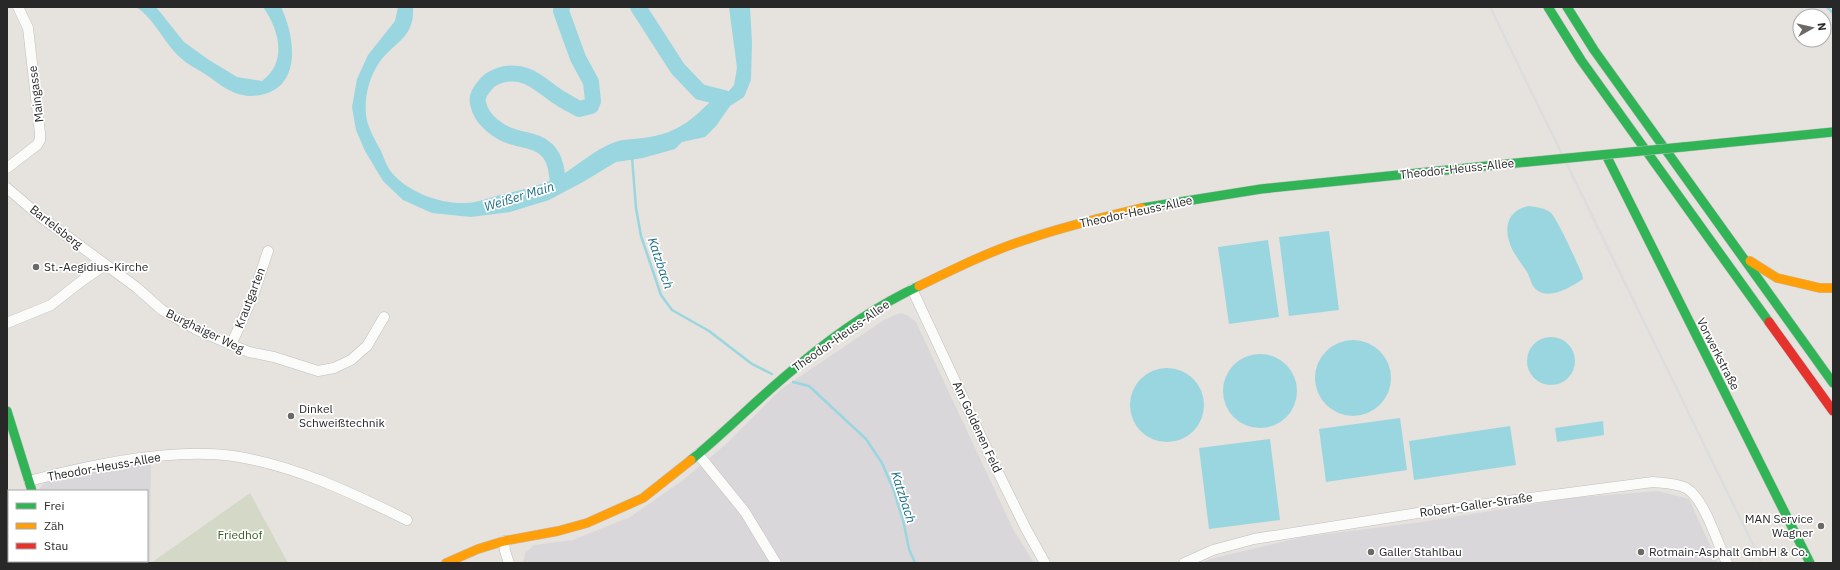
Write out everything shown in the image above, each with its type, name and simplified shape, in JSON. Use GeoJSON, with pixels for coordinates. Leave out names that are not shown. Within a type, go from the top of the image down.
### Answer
{"type":"FeatureCollection","features":[{"type":"Feature","properties":{"kind":"main road"},"geometry":{"type":"LineString","coordinates":[[1548,7],[1581,60],[1833,412]]}},
{"type":"Feature","properties":{"kind":"main road"},"geometry":{"type":"LineString","coordinates":[[1567,7],[1594,50],[1833,383]]}},
{"type":"Feature","properties":{"kind":"main road","name":"Theodor-Heuss-Allee"},"geometry":{"type":"LineString","coordinates":[[446,563],[478,549],[558,531],[607,515],[643,498],[698,454],[799,364],[879,308],[912,289],[977,259],[1027,239],[1107,216],[1168,203],[1261,189],[1833,132]]}},
{"type":"Feature","properties":{"kind":"main road","name":"Vorwerkstraße"},"geometry":{"type":"LineString","coordinates":[[1606,155],[1810,563]]}},
{"type":"Feature","properties":{"kind":"main road"},"geometry":{"type":"LineString","coordinates":[[1742,256],[1777,278],[1820,288],[1833,288]]}},
{"type":"Feature","properties":{"kind":"main road"},"geometry":{"type":"LineString","coordinates":[[7,411],[32,490]]}},
{"type":"Feature","properties":{"kind":"street","name":"Maingasse"},"geometry":{"type":"LineString","coordinates":[[7,168],[36,145],[40,140],[28,28],[18,7]]}},
{"type":"Feature","properties":{"kind":"street","name":"Bartelsberg"},"geometry":{"type":"LineString","coordinates":[[7,188],[41,217],[105,265]]}},
{"type":"Feature","properties":{"kind":"street","name":"Krautgarten"},"geometry":{"type":"LineString","coordinates":[[231,345],[253,296],[268,251]]}},
{"type":"Feature","properties":{"kind":"street"},"geometry":{"type":"LineString","coordinates":[[7,323],[51,305],[105,265]]}},
{"type":"Feature","properties":{"kind":"street","name":"Burghaiger Weg"},"geometry":{"type":"LineString","coordinates":[[105,265],[136,287],[162,310],[200,331],[249,352],[274,357],[318,371],[334,368],[351,360],[367,346],[384,317]]}},
{"type":"Feature","properties":{"kind":"street","name":"Am Goldenen Feld"},"geometry":{"type":"LineString","coordinates":[[912,289],[994,464],[1026,529],[1045,563]]}},
{"type":"Feature","properties":{"kind":"street","name":"Theodor-Heuss-Allee"},"geometry":{"type":"LineString","coordinates":[[29,481],[124,460],[169,455],[206,454],[233,456],[268,464],[331,485],[407,520]]}},
{"type":"Feature","properties":{"kind":"street"},"geometry":{"type":"LineString","coordinates":[[698,454],[745,512],[776,563]]}},
{"type":"Feature","properties":{"kind":"street","name":"Robert-Galler-Straße"},"geometry":{"type":"LineString","coordinates":[[1184,563],[1213,550],[1254,539],[1424,512],[1653,482],[1670,483],[1686,488],[1701,503],[1726,563]]}},
{"type":"Feature","properties":{"kind":"street"},"geometry":{"type":"LineString","coordinates":[[504,542],[509,563]]}},
{"type":"Feature","properties":{"kind":"street"},"geometry":{"type":"LineString","coordinates":[[44,562],[49,563]]}},
{"type":"Feature","properties":{"kind":"shaded area"},"geometry":{"type":"Polygon","coordinates":[[[900,313],[907,315],[916,322],[1013,529],[1034,563],[523,563],[525,553],[534,545],[573,540],[630,517],[682,481],[725,445],[780,390],[884,320],[900,313]]]}},
{"type":"Feature","properties":{"kind":"shaded area"},"geometry":{"type":"Polygon","coordinates":[[[151,461],[150,563],[58,562],[148,562],[148,490],[40,490],[47,480],[151,461]]]}},
{"type":"Feature","properties":{"kind":"shaded area"},"geometry":{"type":"Polygon","coordinates":[[[1658,491],[1689,499],[1718,563],[1201,563],[1210,559],[1303,537],[1422,522],[1570,498],[1658,491]]]}},
{"type":"Feature","properties":{"kind":"green space","name":"Friedhof"},"geometry":{"type":"Polygon","coordinates":[[[250,493],[288,563],[151,563],[250,493]]]}},
{"type":"Feature","properties":{"kind":"water"},"geometry":{"type":"Polygon","coordinates":[[[136,7],[156,7],[184,42],[209,60],[237,77],[262,81],[275,65],[278,55],[277,35],[269,16],[263,7],[281,7],[290,35],[292,50],[291,64],[287,76],[279,86],[268,93],[249,96],[229,90],[182,59],[149,18],[136,7]]]}},
{"type":"Feature","properties":{"kind":"water","name":"Weißer Main"},"geometry":{"type":"Polygon","coordinates":[[[398,7],[413,7],[413,18],[407,33],[375,69],[367,91],[367,121],[371,133],[392,173],[407,186],[425,196],[435,199],[455,203],[474,202],[540,185],[559,176],[594,153],[613,143],[622,140],[656,136],[677,128],[695,116],[721,91],[728,92],[734,85],[737,68],[729,7],[750,7],[752,42],[751,80],[744,97],[730,106],[716,126],[705,137],[682,142],[675,149],[643,158],[616,162],[549,200],[510,212],[471,217],[432,213],[403,200],[383,181],[365,151],[356,130],[352,107],[357,79],[368,55],[395,21],[398,7]]]}},
{"type":"Feature","properties":{"kind":"water"},"geometry":{"type":"Polygon","coordinates":[[[1529,206],[1550,212],[1558,223],[1582,274],[1583,279],[1574,285],[1557,292],[1540,292],[1533,286],[1527,272],[1515,255],[1509,242],[1507,228],[1508,222],[1515,212],[1521,208],[1529,206]]]}},
{"type":"Feature","properties":{"kind":"water"},"geometry":{"type":"Polygon","coordinates":[[[1329,231],[1339,310],[1289,316],[1279,237],[1329,231]]]}},
{"type":"Feature","properties":{"kind":"water"},"geometry":{"type":"Polygon","coordinates":[[[1268,240],[1279,317],[1229,324],[1218,247],[1268,240]]]}},
{"type":"Feature","properties":{"kind":"water"},"geometry":{"type":"Polygon","coordinates":[[[1551,337],[1560,339],[1568,344],[1573,352],[1575,361],[1573,370],[1568,378],[1560,383],[1551,385],[1542,383],[1534,378],[1529,370],[1527,361],[1529,352],[1534,344],[1542,339],[1551,337]]]}},
{"type":"Feature","properties":{"kind":"water"},"geometry":{"type":"Polygon","coordinates":[[[1353,340],[1368,343],[1380,351],[1388,363],[1391,378],[1388,393],[1380,405],[1368,413],[1353,416],[1338,413],[1326,405],[1318,393],[1315,378],[1318,363],[1326,351],[1338,343],[1353,340]]]}},
{"type":"Feature","properties":{"kind":"water"},"geometry":{"type":"Polygon","coordinates":[[[1260,354],[1281,360],[1291,370],[1297,391],[1291,412],[1281,422],[1260,428],[1239,422],[1229,412],[1223,391],[1229,370],[1239,360],[1260,354]]]}},
{"type":"Feature","properties":{"kind":"water"},"geometry":{"type":"Polygon","coordinates":[[[1160,368],[1174,368],[1188,374],[1198,384],[1204,398],[1204,412],[1198,426],[1188,436],[1174,442],[1160,442],[1146,436],[1136,426],[1130,412],[1130,398],[1136,384],[1146,374],[1160,368]]]}},
{"type":"Feature","properties":{"kind":"water"},"geometry":{"type":"Polygon","coordinates":[[[1400,418],[1407,470],[1326,482],[1319,429],[1400,418]]]}},
{"type":"Feature","properties":{"kind":"water"},"geometry":{"type":"Polygon","coordinates":[[[1603,421],[1604,435],[1557,442],[1555,428],[1603,421]]]}},
{"type":"Feature","properties":{"kind":"water"},"geometry":{"type":"Polygon","coordinates":[[[1510,426],[1516,465],[1414,480],[1409,441],[1510,426]]]}},
{"type":"Feature","properties":{"kind":"water"},"geometry":{"type":"Polygon","coordinates":[[[1270,439],[1280,520],[1209,529],[1199,448],[1270,439]]]}},
{"type":"Feature","properties":{"kind":"waterway","name":"Weißer Main"},"geometry":{"type":"LineString","coordinates":[[558,184],[554,162],[547,150],[536,143],[508,135],[497,129],[483,115],[478,98],[479,93],[484,86],[494,78],[501,75],[519,74],[534,80],[579,109],[591,106],[593,101],[591,82],[578,58],[561,11],[562,7]]}},
{"type":"Feature","properties":{"kind":"waterway"},"geometry":{"type":"LineString","coordinates":[[638,7],[678,69],[700,92],[724,98]]}},
{"type":"Feature","properties":{"kind":"waterway"},"geometry":{"type":"LineString","coordinates":[[1827,7],[1833,13]]}},
{"type":"Feature","properties":{"kind":"waterway","name":"Katzbach"},"geometry":{"type":"LineString","coordinates":[[632,157],[636,208],[641,236],[661,295],[672,310],[709,331],[752,364],[772,374]]}},
{"type":"Feature","properties":{"kind":"waterway","name":"Katzbach"},"geometry":{"type":"LineString","coordinates":[[793,382],[809,386],[866,439],[882,463],[894,491],[904,524],[909,549],[915,563]]}},
{"type":"Feature","properties":{"kind":"railway"},"geometry":{"type":"LineString","coordinates":[[1490,7],[1762,563]]}},
{"type":"Feature","properties":{"kind":"traffic: fast"},"geometry":{"type":"LineString","coordinates":[[1548,7],[1581,60],[1769,322]]}},
{"type":"Feature","properties":{"kind":"traffic: fast"},"geometry":{"type":"LineString","coordinates":[[1567,7],[1594,50],[1833,383]]}},
{"type":"Feature","properties":{"kind":"traffic: fast"},"geometry":{"type":"LineString","coordinates":[[1683,147],[1833,132]]}},
{"type":"Feature","properties":{"kind":"traffic: fast"},"geometry":{"type":"LineString","coordinates":[[1527,162],[1683,147]]}},
{"type":"Feature","properties":{"kind":"traffic: fast"},"geometry":{"type":"LineString","coordinates":[[1606,155],[1810,563]]}},
{"type":"Feature","properties":{"kind":"traffic: fast"},"geometry":{"type":"LineString","coordinates":[[1142,208],[1261,189],[1527,162]]}},
{"type":"Feature","properties":{"kind":"traffic: fast"},"geometry":{"type":"LineString","coordinates":[[691,460],[786,376],[828,342],[887,302],[919,286]]}},
{"type":"Feature","properties":{"kind":"traffic: fast"},"geometry":{"type":"LineString","coordinates":[[7,411],[32,490]]}},
{"type":"Feature","properties":{"kind":"traffic: slow"},"geometry":{"type":"LineString","coordinates":[[919,286],[1000,249],[1042,234],[1142,208]]}},
{"type":"Feature","properties":{"kind":"traffic: slow"},"geometry":{"type":"LineString","coordinates":[[1750,261],[1777,278],[1820,288],[1833,288]]}},
{"type":"Feature","properties":{"kind":"traffic: slow"},"geometry":{"type":"LineString","coordinates":[[446,563],[478,549],[504,541],[558,531],[587,523],[643,498],[691,460]]}},
{"type":"Feature","properties":{"kind":"traffic: jam"},"geometry":{"type":"LineString","coordinates":[[1769,322],[1833,411]]}},
{"type":"Feature","properties":{"kind":"place","name":"St.-Aegidius-Kirche"},"geometry":{"type":"Point","coordinates":[36,267]}},
{"type":"Feature","properties":{"kind":"place","name":"Dinkel Schweißtechnik"},"geometry":{"type":"Point","coordinates":[291,416]}},
{"type":"Feature","properties":{"kind":"place","name":"MAN Service Wagner"},"geometry":{"type":"Point","coordinates":[1821,526]}},
{"type":"Feature","properties":{"kind":"place","name":"Galler Stahlbau"},"geometry":{"type":"Point","coordinates":[1371,552]}},
{"type":"Feature","properties":{"kind":"place","name":"Rotmain-Asphalt GmbH & Co."},"geometry":{"type":"Point","coordinates":[1641,552]}}]}
